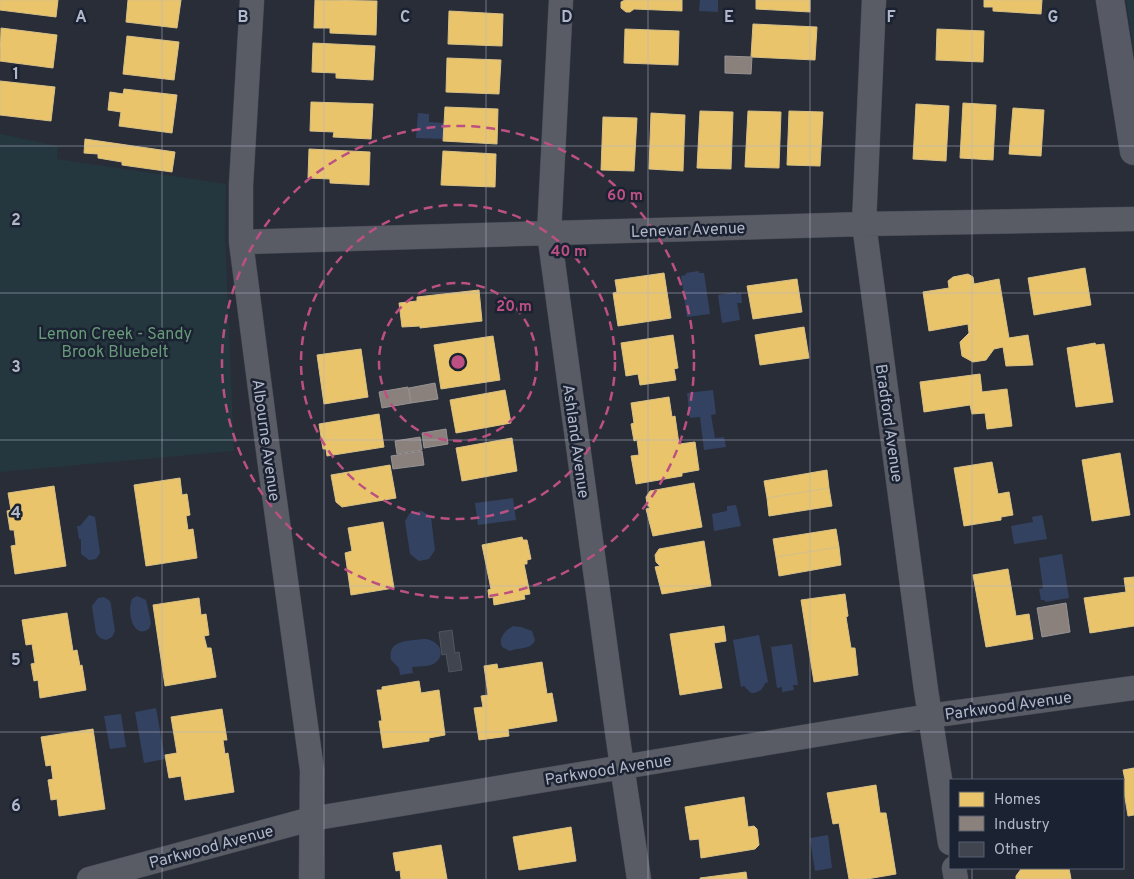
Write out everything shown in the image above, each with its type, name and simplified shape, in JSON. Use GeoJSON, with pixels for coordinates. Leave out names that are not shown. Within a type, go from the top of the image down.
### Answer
{"type":"FeatureCollection","features":[{"type":"Feature","properties":{"kind":"main road"},"geometry":{"type":"LineString","coordinates":[[1110,0],[1134,151]]}},
{"type":"Feature","properties":{"kind":"street","name":"Albourne Avenue"},"geometry":{"type":"LineString","coordinates":[[252,0],[242,185],[241,242],[312,770],[311,879]]}},
{"type":"Feature","properties":{"kind":"street","name":"Ashland Avenue"},"geometry":{"type":"LineString","coordinates":[[561,0],[549,233],[622,766],[640,879]]}},
{"type":"Feature","properties":{"kind":"street","name":"Bradford Avenue"},"geometry":{"type":"LineString","coordinates":[[874,0],[864,224],[929,716],[949,837]]}},
{"type":"Feature","properties":{"kind":"street","name":"Lenevar Avenue"},"geometry":{"type":"LineString","coordinates":[[241,242],[864,224],[1134,219]]}},
{"type":"Feature","properties":{"kind":"street","name":"Parkwood Avenue"},"geometry":{"type":"LineString","coordinates":[[89,879],[311,819],[929,716],[1134,688]]}},
{"type":"Feature","properties":{"kind":"green space"},"geometry":{"type":"Polygon","coordinates":[[[1126,0],[1134,0],[1134,51],[1126,0]]]}},
{"type":"Feature","properties":{"kind":"green space","name":"Lemon Creek - Sandy Brook Bluebelt"},"geometry":{"type":"Polygon","coordinates":[[[0,134],[58,146],[57,159],[226,184],[225,232],[234,451],[0,472],[0,134]]]}},
{"type":"Feature","properties":{"kind":"water"},"geometry":{"type":"Polygon","coordinates":[[[700,0],[718,0],[718,12],[699,11],[700,0]]]}},
{"type":"Feature","properties":{"kind":"water"},"geometry":{"type":"Polygon","coordinates":[[[418,113],[429,114],[429,122],[445,123],[444,139],[416,138],[418,113]]]}},
{"type":"Feature","properties":{"kind":"water"},"geometry":{"type":"Polygon","coordinates":[[[699,271],[699,273],[704,273],[710,314],[687,317],[681,276],[686,275],[686,273],[699,271]]]}},
{"type":"Feature","properties":{"kind":"water"},"geometry":{"type":"Polygon","coordinates":[[[736,292],[736,294],[741,293],[742,303],[737,303],[740,320],[722,323],[718,295],[736,292]]]}},
{"type":"Feature","properties":{"kind":"water"},"geometry":{"type":"Polygon","coordinates":[[[713,390],[716,414],[711,415],[715,438],[724,437],[726,447],[704,450],[700,417],[690,418],[687,393],[713,390]]]}},
{"type":"Feature","properties":{"kind":"water"},"geometry":{"type":"Polygon","coordinates":[[[513,498],[516,520],[478,525],[475,503],[513,498]]]}},
{"type":"Feature","properties":{"kind":"water"},"geometry":{"type":"Polygon","coordinates":[[[736,505],[741,526],[714,531],[712,514],[727,511],[727,506],[736,505]]]}},
{"type":"Feature","properties":{"kind":"water"},"geometry":{"type":"Polygon","coordinates":[[[422,511],[431,517],[435,550],[429,559],[419,561],[410,554],[405,521],[410,513],[422,511]]]}},
{"type":"Feature","properties":{"kind":"water"},"geometry":{"type":"Polygon","coordinates":[[[89,515],[95,517],[100,553],[96,559],[89,560],[81,554],[81,539],[79,539],[77,526],[80,526],[89,515]]]}},
{"type":"Feature","properties":{"kind":"water"},"geometry":{"type":"Polygon","coordinates":[[[1042,515],[1047,539],[1014,544],[1011,526],[1033,522],[1032,517],[1042,515]]]}},
{"type":"Feature","properties":{"kind":"water"},"geometry":{"type":"Polygon","coordinates":[[[1062,554],[1069,598],[1045,602],[1045,600],[1041,600],[1039,589],[1043,588],[1039,558],[1062,554]]]}},
{"type":"Feature","properties":{"kind":"water"},"geometry":{"type":"Polygon","coordinates":[[[137,596],[146,600],[151,623],[149,629],[143,631],[138,630],[132,622],[131,604],[132,599],[137,596]]]}},
{"type":"Feature","properties":{"kind":"water"},"geometry":{"type":"Polygon","coordinates":[[[104,597],[110,601],[115,631],[112,637],[106,640],[100,638],[96,633],[92,606],[98,598],[104,597]]]}},
{"type":"Feature","properties":{"kind":"water"},"geometry":{"type":"Polygon","coordinates":[[[513,626],[532,631],[535,640],[533,643],[528,647],[510,651],[502,647],[501,640],[503,635],[513,626]]]}},
{"type":"Feature","properties":{"kind":"water"},"geometry":{"type":"Polygon","coordinates":[[[759,635],[768,682],[760,690],[751,693],[744,686],[741,687],[733,640],[759,635]]]}},
{"type":"Feature","properties":{"kind":"water"},"geometry":{"type":"Polygon","coordinates":[[[424,639],[437,644],[441,651],[439,659],[430,665],[412,667],[413,673],[400,675],[399,668],[391,660],[393,648],[401,642],[424,639]]]}},
{"type":"Feature","properties":{"kind":"water"},"geometry":{"type":"Polygon","coordinates":[[[792,644],[798,685],[793,685],[794,690],[782,692],[782,687],[777,688],[771,647],[792,644]]]}},
{"type":"Feature","properties":{"kind":"water"},"geometry":{"type":"Polygon","coordinates":[[[156,708],[165,759],[144,763],[135,712],[156,708]]]}},
{"type":"Feature","properties":{"kind":"water"},"geometry":{"type":"Polygon","coordinates":[[[121,714],[126,747],[110,749],[104,716],[121,714]]]}},
{"type":"Feature","properties":{"kind":"water"},"geometry":{"type":"Polygon","coordinates":[[[828,835],[832,868],[815,871],[810,838],[828,835]]]}},
{"type":"Feature","properties":{"kind":"building: Homes"},"geometry":{"type":"Polygon","coordinates":[[[0,0],[58,0],[56,17],[0,10],[0,0]]]}},
{"type":"Feature","properties":{"kind":"building: Homes"},"geometry":{"type":"Polygon","coordinates":[[[128,0],[181,0],[177,28],[126,22],[128,0]]]}},
{"type":"Feature","properties":{"kind":"building: Homes"},"geometry":{"type":"Polygon","coordinates":[[[315,0],[377,1],[376,35],[330,33],[330,28],[314,28],[315,0]]]}},
{"type":"Feature","properties":{"kind":"building: Homes"},"geometry":{"type":"Polygon","coordinates":[[[625,0],[682,0],[682,11],[634,9],[626,12],[621,8],[621,2],[625,0]]]}},
{"type":"Feature","properties":{"kind":"building: Homes"},"geometry":{"type":"Polygon","coordinates":[[[756,0],[810,0],[810,12],[756,9],[756,0]]]}},
{"type":"Feature","properties":{"kind":"building: Homes"},"geometry":{"type":"Polygon","coordinates":[[[984,0],[1042,0],[1041,14],[993,11],[993,7],[984,7],[984,0]]]}},
{"type":"Feature","properties":{"kind":"building: Homes"},"geometry":{"type":"Polygon","coordinates":[[[449,11],[503,14],[502,46],[448,44],[449,11]]]}},
{"type":"Feature","properties":{"kind":"building: Homes"},"geometry":{"type":"Polygon","coordinates":[[[753,24],[817,27],[815,60],[751,57],[753,24]]]}},
{"type":"Feature","properties":{"kind":"building: Homes"},"geometry":{"type":"Polygon","coordinates":[[[1,28],[57,35],[53,68],[0,61],[1,28]]]}},
{"type":"Feature","properties":{"kind":"building: Homes"},"geometry":{"type":"Polygon","coordinates":[[[625,29],[679,31],[678,65],[624,63],[625,29]]]}},
{"type":"Feature","properties":{"kind":"building: Homes"},"geometry":{"type":"Polygon","coordinates":[[[937,29],[984,31],[983,62],[936,60],[937,29]]]}},
{"type":"Feature","properties":{"kind":"building: Homes"},"geometry":{"type":"Polygon","coordinates":[[[127,36],[179,42],[174,80],[123,74],[127,36]]]}},
{"type":"Feature","properties":{"kind":"building: Homes"},"geometry":{"type":"Polygon","coordinates":[[[313,43],[375,46],[373,80],[336,78],[336,73],[312,72],[313,43]]]}},
{"type":"Feature","properties":{"kind":"building: Homes"},"geometry":{"type":"Polygon","coordinates":[[[447,58],[501,60],[499,94],[446,92],[447,58]]]}},
{"type":"Feature","properties":{"kind":"building: Homes"},"geometry":{"type":"Polygon","coordinates":[[[0,81],[55,87],[51,121],[0,115],[0,81]]]}},
{"type":"Feature","properties":{"kind":"building: Homes"},"geometry":{"type":"Polygon","coordinates":[[[124,89],[177,95],[172,133],[119,126],[121,112],[108,110],[110,92],[123,94],[124,89]]]}},
{"type":"Feature","properties":{"kind":"building: Homes"},"geometry":{"type":"Polygon","coordinates":[[[311,102],[373,104],[371,139],[333,137],[334,132],[310,131],[311,102]]]}},
{"type":"Feature","properties":{"kind":"building: Homes"},"geometry":{"type":"Polygon","coordinates":[[[963,103],[996,105],[993,160],[960,158],[963,103]]]}},
{"type":"Feature","properties":{"kind":"building: Homes"},"geometry":{"type":"Polygon","coordinates":[[[916,104],[949,106],[946,161],[913,159],[916,104]]]}},
{"type":"Feature","properties":{"kind":"building: Homes"},"geometry":{"type":"Polygon","coordinates":[[[445,107],[498,109],[497,144],[443,141],[445,107]]]}},
{"type":"Feature","properties":{"kind":"building: Homes"},"geometry":{"type":"Polygon","coordinates":[[[1013,108],[1044,110],[1041,156],[1009,154],[1013,108]]]}},
{"type":"Feature","properties":{"kind":"building: Homes"},"geometry":{"type":"Polygon","coordinates":[[[700,111],[733,112],[731,169],[697,168],[700,111]]]}},
{"type":"Feature","properties":{"kind":"building: Homes"},"geometry":{"type":"Polygon","coordinates":[[[748,111],[781,112],[779,168],[745,167],[748,111]]]}},
{"type":"Feature","properties":{"kind":"building: Homes"},"geometry":{"type":"Polygon","coordinates":[[[789,111],[823,112],[820,166],[787,165],[789,111]]]}},
{"type":"Feature","properties":{"kind":"building: Homes"},"geometry":{"type":"Polygon","coordinates":[[[651,113],[685,115],[683,171],[649,169],[651,113]]]}},
{"type":"Feature","properties":{"kind":"building: Homes"},"geometry":{"type":"Polygon","coordinates":[[[603,117],[637,118],[634,171],[601,170],[603,117]]]}},
{"type":"Feature","properties":{"kind":"building: Homes"},"geometry":{"type":"Polygon","coordinates":[[[85,139],[175,152],[172,172],[122,165],[122,162],[98,158],[98,154],[84,153],[85,139]]]}},
{"type":"Feature","properties":{"kind":"building: Homes"},"geometry":{"type":"Polygon","coordinates":[[[309,149],[370,152],[369,185],[330,183],[330,179],[308,178],[309,149]]]}},
{"type":"Feature","properties":{"kind":"building: Homes"},"geometry":{"type":"Polygon","coordinates":[[[443,151],[496,154],[495,187],[441,185],[443,151]]]}},
{"type":"Feature","properties":{"kind":"building: Homes"},"geometry":{"type":"Polygon","coordinates":[[[1085,268],[1091,305],[1034,315],[1028,278],[1085,268]]]}},
{"type":"Feature","properties":{"kind":"building: Homes"},"geometry":{"type":"Polygon","coordinates":[[[664,273],[671,318],[618,326],[613,293],[617,292],[615,280],[664,273]]]}},
{"type":"Feature","properties":{"kind":"building: Homes"},"geometry":{"type":"Polygon","coordinates":[[[968,274],[973,277],[974,284],[999,279],[1009,338],[1028,335],[1033,365],[1006,366],[1003,347],[994,349],[986,360],[973,362],[962,356],[960,342],[969,333],[968,324],[929,331],[923,292],[949,288],[948,281],[953,277],[968,274]]]}},
{"type":"Feature","properties":{"kind":"building: Homes"},"geometry":{"type":"Polygon","coordinates":[[[797,279],[802,312],[753,319],[747,286],[797,279]]]}},
{"type":"Feature","properties":{"kind":"building: Homes"},"geometry":{"type":"Polygon","coordinates":[[[479,290],[482,321],[420,328],[420,326],[402,327],[399,303],[417,301],[417,297],[479,290]]]}},
{"type":"Feature","properties":{"kind":"building: Homes"},"geometry":{"type":"Polygon","coordinates":[[[804,327],[809,358],[760,365],[755,335],[804,327]]]}},
{"type":"Feature","properties":{"kind":"building: Homes"},"geometry":{"type":"Polygon","coordinates":[[[673,335],[678,368],[674,369],[676,380],[640,385],[638,374],[626,376],[621,343],[673,335]]]}},
{"type":"Feature","properties":{"kind":"building: Homes"},"geometry":{"type":"Polygon","coordinates":[[[493,336],[500,380],[441,389],[434,345],[493,336]]]}},
{"type":"Feature","properties":{"kind":"building: Homes"},"geometry":{"type":"Polygon","coordinates":[[[1095,343],[1096,345],[1104,344],[1113,402],[1076,407],[1067,348],[1095,343]]]}},
{"type":"Feature","properties":{"kind":"building: Homes"},"geometry":{"type":"Polygon","coordinates":[[[361,349],[368,397],[324,404],[317,355],[361,349]]]}},
{"type":"Feature","properties":{"kind":"building: Homes"},"geometry":{"type":"Polygon","coordinates":[[[980,374],[982,392],[1007,389],[1012,426],[987,429],[985,413],[972,414],[970,405],[924,412],[920,382],[980,374]]]}},
{"type":"Feature","properties":{"kind":"building: Homes"},"geometry":{"type":"Polygon","coordinates":[[[505,390],[511,423],[456,433],[450,400],[505,390]]]}},
{"type":"Feature","properties":{"kind":"building: Homes"},"geometry":{"type":"Polygon","coordinates":[[[669,397],[672,417],[675,416],[679,444],[695,442],[699,470],[682,473],[682,476],[636,484],[631,456],[639,455],[637,440],[634,441],[631,424],[634,423],[631,403],[669,397]]]}},
{"type":"Feature","properties":{"kind":"building: Homes"},"geometry":{"type":"Polygon","coordinates":[[[379,414],[384,447],[327,456],[326,449],[323,449],[319,424],[379,414]]]}},
{"type":"Feature","properties":{"kind":"building: Homes"},"geometry":{"type":"Polygon","coordinates":[[[512,438],[517,471],[462,481],[456,448],[512,438]]]}},
{"type":"Feature","properties":{"kind":"building: Homes"},"geometry":{"type":"Polygon","coordinates":[[[1120,453],[1130,515],[1092,521],[1082,460],[1120,453]]]}},
{"type":"Feature","properties":{"kind":"building: Homes"},"geometry":{"type":"Polygon","coordinates":[[[992,462],[998,494],[1009,492],[1013,515],[1001,517],[1001,520],[964,526],[954,468],[992,462]]]}},
{"type":"Feature","properties":{"kind":"building: Homes"},"geometry":{"type":"Polygon","coordinates":[[[390,465],[396,498],[342,507],[336,502],[331,475],[390,465]]]}},
{"type":"Feature","properties":{"kind":"building: Homes"},"geometry":{"type":"Polygon","coordinates":[[[827,470],[829,488],[767,498],[764,481],[827,470]]]}},
{"type":"Feature","properties":{"kind":"building: Homes"},"geometry":{"type":"Polygon","coordinates":[[[180,478],[182,495],[187,494],[190,515],[186,516],[188,530],[193,529],[197,558],[146,566],[134,485],[180,478]]]}},
{"type":"Feature","properties":{"kind":"building: Homes"},"geometry":{"type":"Polygon","coordinates":[[[694,483],[702,527],[653,536],[646,509],[650,508],[646,497],[650,491],[694,483]]]}},
{"type":"Feature","properties":{"kind":"building: Homes"},"geometry":{"type":"Polygon","coordinates":[[[54,486],[66,566],[15,574],[11,546],[16,545],[14,530],[10,530],[7,511],[11,510],[8,493],[54,486]]]}},
{"type":"Feature","properties":{"kind":"building: Homes"},"geometry":{"type":"Polygon","coordinates":[[[829,488],[832,506],[769,516],[767,498],[829,488]]]}},
{"type":"Feature","properties":{"kind":"building: Homes"},"geometry":{"type":"Polygon","coordinates":[[[383,522],[394,588],[351,595],[345,553],[352,551],[348,528],[383,522]]]}},
{"type":"Feature","properties":{"kind":"building: Homes"},"geometry":{"type":"Polygon","coordinates":[[[836,529],[839,547],[776,557],[773,539],[836,529]]]}},
{"type":"Feature","properties":{"kind":"building: Homes"},"geometry":{"type":"Polygon","coordinates":[[[522,537],[523,540],[527,540],[531,559],[527,560],[527,564],[524,564],[530,594],[524,595],[525,599],[494,605],[493,597],[489,598],[488,590],[491,589],[482,545],[522,537]]]}},
{"type":"Feature","properties":{"kind":"building: Homes"},"geometry":{"type":"Polygon","coordinates":[[[704,541],[711,586],[662,594],[655,567],[660,566],[656,562],[655,555],[659,549],[704,541]]]}},
{"type":"Feature","properties":{"kind":"building: Homes"},"geometry":{"type":"Polygon","coordinates":[[[839,547],[841,565],[779,576],[776,557],[839,547]]]}},
{"type":"Feature","properties":{"kind":"building: Homes"},"geometry":{"type":"Polygon","coordinates":[[[1008,569],[1016,616],[1029,614],[1033,639],[986,647],[973,575],[1008,569]]]}},
{"type":"Feature","properties":{"kind":"building: Homes"},"geometry":{"type":"Polygon","coordinates":[[[1134,577],[1134,626],[1090,633],[1084,598],[1126,592],[1124,578],[1134,577]]]}},
{"type":"Feature","properties":{"kind":"building: Homes"},"geometry":{"type":"Polygon","coordinates":[[[845,594],[848,616],[846,617],[851,648],[855,648],[858,675],[814,682],[801,600],[845,594]]]}},
{"type":"Feature","properties":{"kind":"building: Homes"},"geometry":{"type":"Polygon","coordinates":[[[199,598],[201,615],[206,614],[209,635],[204,636],[207,648],[211,648],[216,677],[165,686],[153,605],[199,598]]]}},
{"type":"Feature","properties":{"kind":"building: Homes"},"geometry":{"type":"Polygon","coordinates":[[[67,613],[73,651],[77,650],[80,666],[82,665],[86,690],[40,698],[38,680],[34,681],[31,664],[35,663],[32,644],[26,645],[22,620],[67,613]]]}},
{"type":"Feature","properties":{"kind":"building: Homes"},"geometry":{"type":"Polygon","coordinates":[[[724,626],[726,641],[714,643],[722,688],[680,695],[670,634],[724,626]]]}},
{"type":"Feature","properties":{"kind":"building: Homes"},"geometry":{"type":"Polygon","coordinates":[[[542,662],[547,694],[552,693],[557,721],[508,729],[509,736],[479,740],[474,708],[483,707],[481,696],[488,695],[484,666],[497,664],[498,669],[542,662]]]}},
{"type":"Feature","properties":{"kind":"building: Homes"},"geometry":{"type":"Polygon","coordinates":[[[419,681],[421,693],[439,690],[445,735],[429,738],[429,741],[383,748],[379,721],[382,721],[377,690],[382,690],[382,687],[419,681]]]}},
{"type":"Feature","properties":{"kind":"building: Homes"},"geometry":{"type":"Polygon","coordinates":[[[222,709],[227,740],[223,740],[225,754],[228,753],[234,792],[185,800],[181,776],[169,778],[165,755],[177,753],[171,717],[222,709]]]}},
{"type":"Feature","properties":{"kind":"building: Homes"},"geometry":{"type":"Polygon","coordinates":[[[93,729],[105,809],[59,816],[57,799],[51,800],[48,780],[53,779],[51,765],[46,766],[41,737],[93,729]]]}},
{"type":"Feature","properties":{"kind":"building: Homes"},"geometry":{"type":"Polygon","coordinates":[[[1134,768],[1134,815],[1128,816],[1123,770],[1134,768]]]}},
{"type":"Feature","properties":{"kind":"building: Homes"},"geometry":{"type":"Polygon","coordinates":[[[876,785],[880,813],[886,813],[896,874],[867,879],[849,879],[839,823],[833,824],[827,793],[876,785]]]}},
{"type":"Feature","properties":{"kind":"building: Homes"},"geometry":{"type":"Polygon","coordinates":[[[744,797],[748,827],[754,826],[757,829],[759,845],[755,849],[701,858],[699,839],[690,840],[685,807],[744,797]]]}},
{"type":"Feature","properties":{"kind":"building: Homes"},"geometry":{"type":"Polygon","coordinates":[[[571,827],[576,861],[519,870],[513,837],[571,827]]]}},
{"type":"Feature","properties":{"kind":"building: Homes"},"geometry":{"type":"Polygon","coordinates":[[[441,845],[447,879],[401,879],[400,870],[396,871],[393,853],[441,845]]]}},
{"type":"Feature","properties":{"kind":"building: Homes"},"geometry":{"type":"Polygon","coordinates":[[[1021,869],[1069,869],[1071,879],[1016,879],[1021,869]]]}},
{"type":"Feature","properties":{"kind":"building: Homes"},"geometry":{"type":"Polygon","coordinates":[[[746,872],[747,879],[700,879],[700,878],[746,872]]]}},
{"type":"Feature","properties":{"kind":"building: Industry"},"geometry":{"type":"Polygon","coordinates":[[[725,56],[752,57],[751,74],[725,73],[725,56]]]}},
{"type":"Feature","properties":{"kind":"building: Industry"},"geometry":{"type":"Polygon","coordinates":[[[435,383],[438,399],[411,403],[409,388],[435,383]]]}},
{"type":"Feature","properties":{"kind":"building: Industry"},"geometry":{"type":"Polygon","coordinates":[[[408,387],[411,403],[382,408],[379,392],[408,387]]]}},
{"type":"Feature","properties":{"kind":"building: Industry"},"geometry":{"type":"Polygon","coordinates":[[[446,429],[448,444],[424,448],[422,433],[446,429]]]}},
{"type":"Feature","properties":{"kind":"building: Industry"},"geometry":{"type":"Polygon","coordinates":[[[420,437],[422,450],[397,454],[395,441],[420,437]]]}},
{"type":"Feature","properties":{"kind":"building: Industry"},"geometry":{"type":"Polygon","coordinates":[[[422,451],[424,465],[393,469],[391,456],[422,451]]]}},
{"type":"Feature","properties":{"kind":"building: Industry"},"geometry":{"type":"Polygon","coordinates":[[[1066,603],[1070,632],[1042,637],[1037,608],[1066,603]]]}},
{"type":"Feature","properties":{"kind":"building: Other"},"geometry":{"type":"Polygon","coordinates":[[[452,630],[455,653],[459,652],[462,670],[449,672],[446,654],[442,655],[439,632],[452,630]]]}}]}
